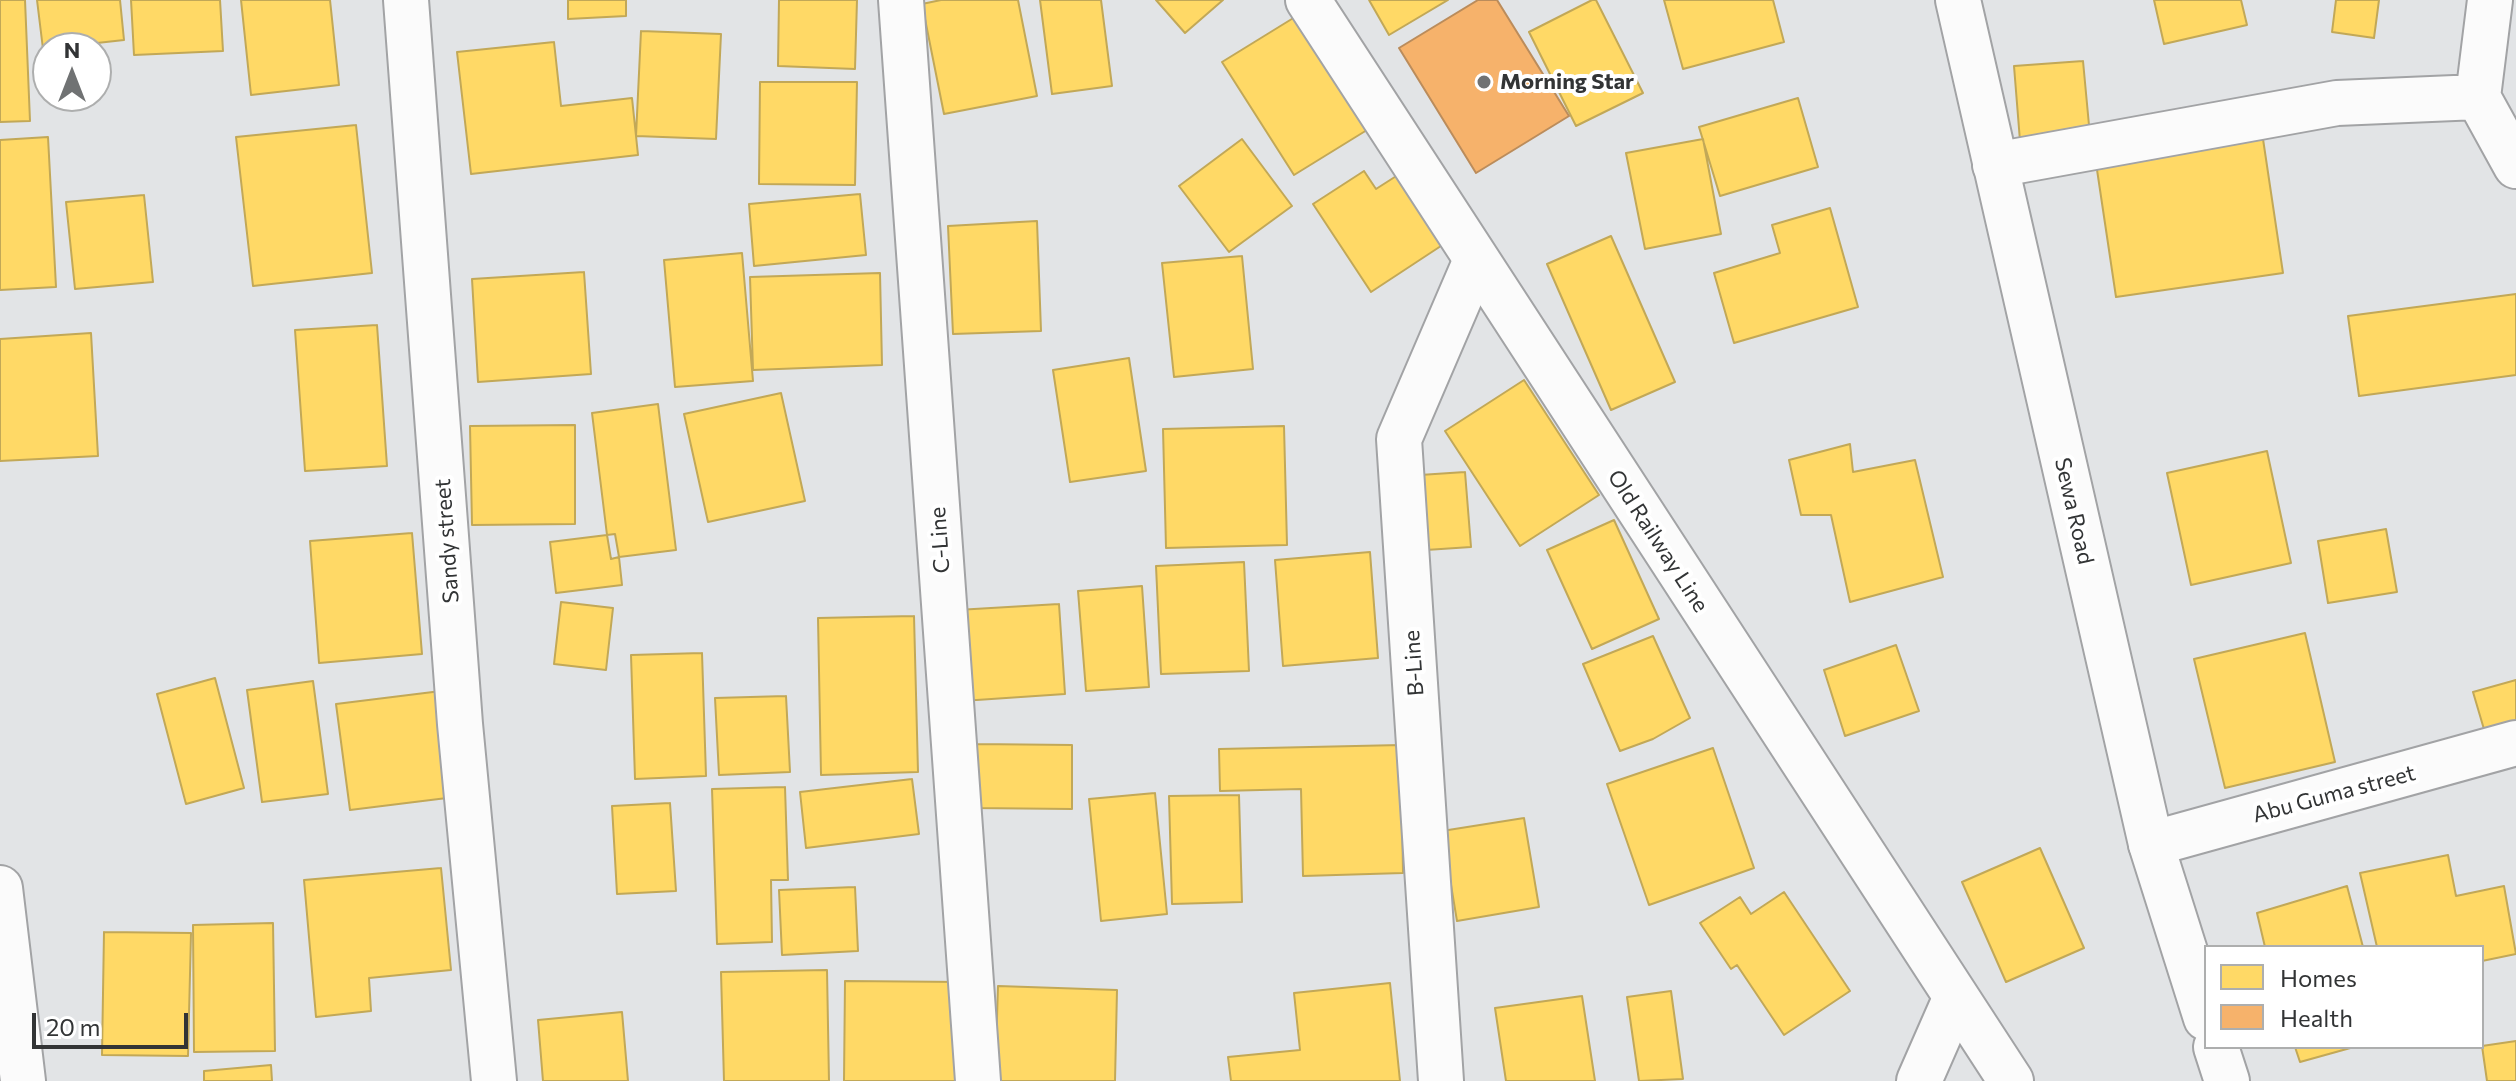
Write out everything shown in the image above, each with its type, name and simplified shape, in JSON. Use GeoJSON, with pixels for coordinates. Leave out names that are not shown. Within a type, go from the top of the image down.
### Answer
{"type":"FeatureCollection","features":[{"type":"Feature","properties":{"kind":"street","name":"Sandy street"},"geometry":{"type":"LineString","coordinates":[[406,0],[460,724],[494,1081]]}},
{"type":"Feature","properties":{"kind":"street","name":"C-Line"},"geometry":{"type":"LineString","coordinates":[[901,0],[978,1081]]}},
{"type":"Feature","properties":{"kind":"street","name":"Old Railway Line"},"geometry":{"type":"LineString","coordinates":[[1308,0],[2011,1081]]}},
{"type":"Feature","properties":{"kind":"street","name":"Sewa Road"},"geometry":{"type":"LineString","coordinates":[[1958,0],[2151,844],[2204,1012]]}},
{"type":"Feature","properties":{"kind":"street"},"geometry":{"type":"LineString","coordinates":[[2490,0],[2478,97],[2516,166]]}},
{"type":"Feature","properties":{"kind":"street"},"geometry":{"type":"LineString","coordinates":[[1995,165],[2337,103],[2478,97]]}},
{"type":"Feature","properties":{"kind":"street","name":"B-Line"},"geometry":{"type":"LineString","coordinates":[[1441,1081],[1399,439],[1476,260]]}},
{"type":"Feature","properties":{"kind":"street","name":"Abu Guma street"},"geometry":{"type":"LineString","coordinates":[[2151,844],[2516,743]]}},
{"type":"Feature","properties":{"kind":"street"},"geometry":{"type":"LineString","coordinates":[[0,888],[23,1081]]}},
{"type":"Feature","properties":{"kind":"street"},"geometry":{"type":"LineString","coordinates":[[1919,1081],[1955,999]]}},
{"type":"Feature","properties":{"kind":"street"},"geometry":{"type":"LineString","coordinates":[[2217,1049],[2227,1081]]}},
{"type":"Feature","properties":{"kind":"building: Homes"},"geometry":{"type":"Polygon","coordinates":[[[0,0],[25,0],[30,121],[0,122],[0,0]]]}},
{"type":"Feature","properties":{"kind":"building: Homes"},"geometry":{"type":"Polygon","coordinates":[[[37,0],[120,0],[124,40],[112,41],[112,32],[41,32],[37,0]]]}},
{"type":"Feature","properties":{"kind":"building: Homes"},"geometry":{"type":"Polygon","coordinates":[[[131,0],[220,0],[223,51],[134,55],[131,0]]]}},
{"type":"Feature","properties":{"kind":"building: Homes"},"geometry":{"type":"Polygon","coordinates":[[[241,0],[330,0],[339,85],[251,95],[241,0]]]}},
{"type":"Feature","properties":{"kind":"building: Homes"},"geometry":{"type":"Polygon","coordinates":[[[568,0],[626,0],[626,16],[568,19],[568,0]]]}},
{"type":"Feature","properties":{"kind":"building: Homes"},"geometry":{"type":"Polygon","coordinates":[[[779,0],[857,0],[855,69],[778,66],[779,0]]]}},
{"type":"Feature","properties":{"kind":"building: Homes"},"geometry":{"type":"Polygon","coordinates":[[[941,0],[1018,0],[1037,96],[944,114],[922,4],[941,0]]]}},
{"type":"Feature","properties":{"kind":"building: Homes"},"geometry":{"type":"Polygon","coordinates":[[[1040,0],[1101,0],[1112,86],[1052,94],[1040,0]]]}},
{"type":"Feature","properties":{"kind":"building: Homes"},"geometry":{"type":"Polygon","coordinates":[[[1156,0],[1223,0],[1185,33],[1156,0]]]}},
{"type":"Feature","properties":{"kind":"building: Homes"},"geometry":{"type":"Polygon","coordinates":[[[1369,0],[1448,0],[1389,35],[1369,0]]]}},
{"type":"Feature","properties":{"kind":"building: Homes"},"geometry":{"type":"Polygon","coordinates":[[[1596,0],[1643,93],[1576,126],[1529,32],[1596,0]]]}},
{"type":"Feature","properties":{"kind":"building: Homes"},"geometry":{"type":"Polygon","coordinates":[[[1664,0],[1773,0],[1784,42],[1683,69],[1664,0]]]}},
{"type":"Feature","properties":{"kind":"building: Homes"},"geometry":{"type":"Polygon","coordinates":[[[2154,0],[2241,0],[2247,25],[2164,44],[2154,0]]]}},
{"type":"Feature","properties":{"kind":"building: Homes"},"geometry":{"type":"Polygon","coordinates":[[[2336,0],[2379,0],[2374,38],[2332,32],[2336,0]]]}},
{"type":"Feature","properties":{"kind":"building: Homes"},"geometry":{"type":"Polygon","coordinates":[[[1295,17],[1367,130],[1294,175],[1222,62],[1295,17]]]}},
{"type":"Feature","properties":{"kind":"building: Homes"},"geometry":{"type":"Polygon","coordinates":[[[641,31],[721,34],[716,139],[636,136],[641,31]]]}},
{"type":"Feature","properties":{"kind":"building: Homes"},"geometry":{"type":"Polygon","coordinates":[[[554,42],[561,106],[632,98],[638,155],[471,174],[457,52],[554,42]]]}},
{"type":"Feature","properties":{"kind":"building: Homes"},"geometry":{"type":"Polygon","coordinates":[[[2083,61],[2090,136],[2020,141],[2014,66],[2083,61]]]}},
{"type":"Feature","properties":{"kind":"building: Homes"},"geometry":{"type":"Polygon","coordinates":[[[760,82],[857,82],[855,185],[759,184],[760,82]]]}},
{"type":"Feature","properties":{"kind":"building: Homes"},"geometry":{"type":"Polygon","coordinates":[[[1798,98],[1818,167],[1720,196],[1699,127],[1798,98]]]}},
{"type":"Feature","properties":{"kind":"building: Homes"},"geometry":{"type":"Polygon","coordinates":[[[356,125],[372,273],[253,286],[236,137],[356,125]]]}},
{"type":"Feature","properties":{"kind":"building: Homes"},"geometry":{"type":"Polygon","coordinates":[[[48,137],[56,287],[0,290],[0,140],[48,137]]]}},
{"type":"Feature","properties":{"kind":"building: Homes"},"geometry":{"type":"Polygon","coordinates":[[[1242,139],[1292,206],[1229,252],[1179,186],[1242,139]]]}},
{"type":"Feature","properties":{"kind":"building: Homes"},"geometry":{"type":"Polygon","coordinates":[[[1703,139],[1721,234],[1645,249],[1626,153],[1703,139]]]}},
{"type":"Feature","properties":{"kind":"building: Homes"},"geometry":{"type":"Polygon","coordinates":[[[2263,139],[2283,273],[2116,297],[2096,163],[2263,139]]]}},
{"type":"Feature","properties":{"kind":"building: Homes"},"geometry":{"type":"Polygon","coordinates":[[[1364,171],[1376,189],[1401,173],[1447,242],[1371,292],[1313,204],[1364,171]]]}},
{"type":"Feature","properties":{"kind":"building: Homes"},"geometry":{"type":"Polygon","coordinates":[[[860,194],[866,255],[754,266],[749,204],[860,194]]]}},
{"type":"Feature","properties":{"kind":"building: Homes"},"geometry":{"type":"Polygon","coordinates":[[[144,195],[153,282],[75,289],[66,202],[144,195]]]}},
{"type":"Feature","properties":{"kind":"building: Homes"},"geometry":{"type":"Polygon","coordinates":[[[1830,208],[1858,307],[1734,343],[1714,273],[1780,253],[1772,225],[1830,208]]]}},
{"type":"Feature","properties":{"kind":"building: Homes"},"geometry":{"type":"Polygon","coordinates":[[[1037,221],[1041,331],[953,334],[948,226],[1037,221]]]}},
{"type":"Feature","properties":{"kind":"building: Homes"},"geometry":{"type":"Polygon","coordinates":[[[1611,236],[1675,382],[1611,410],[1547,264],[1611,236]]]}},
{"type":"Feature","properties":{"kind":"building: Homes"},"geometry":{"type":"Polygon","coordinates":[[[742,253],[753,381],[675,387],[664,260],[742,253]]]}},
{"type":"Feature","properties":{"kind":"building: Homes"},"geometry":{"type":"Polygon","coordinates":[[[1242,256],[1253,369],[1174,377],[1162,263],[1242,256]]]}},
{"type":"Feature","properties":{"kind":"building: Homes"},"geometry":{"type":"Polygon","coordinates":[[[584,272],[591,374],[478,382],[472,279],[584,272]]]}},
{"type":"Feature","properties":{"kind":"building: Homes"},"geometry":{"type":"Polygon","coordinates":[[[880,273],[882,365],[753,370],[750,277],[880,273]]]}},
{"type":"Feature","properties":{"kind":"building: Homes"},"geometry":{"type":"Polygon","coordinates":[[[2516,294],[2516,375],[2359,396],[2348,316],[2516,294]]]}},
{"type":"Feature","properties":{"kind":"building: Homes"},"geometry":{"type":"Polygon","coordinates":[[[377,325],[387,466],[305,471],[295,330],[377,325]]]}},
{"type":"Feature","properties":{"kind":"building: Homes"},"geometry":{"type":"Polygon","coordinates":[[[91,333],[98,456],[0,461],[0,339],[91,333]]]}},
{"type":"Feature","properties":{"kind":"building: Homes"},"geometry":{"type":"Polygon","coordinates":[[[1129,358],[1146,471],[1070,482],[1053,370],[1129,358]]]}},
{"type":"Feature","properties":{"kind":"building: Homes"},"geometry":{"type":"Polygon","coordinates":[[[1524,380],[1599,495],[1520,546],[1445,431],[1524,380]]]}},
{"type":"Feature","properties":{"kind":"building: Homes"},"geometry":{"type":"Polygon","coordinates":[[[781,393],[805,501],[708,522],[684,414],[781,393]]]}},
{"type":"Feature","properties":{"kind":"building: Homes"},"geometry":{"type":"Polygon","coordinates":[[[658,404],[676,550],[619,557],[615,534],[607,535],[592,413],[658,404]]]}},
{"type":"Feature","properties":{"kind":"building: Homes"},"geometry":{"type":"Polygon","coordinates":[[[575,425],[575,524],[472,525],[470,426],[575,425]]]}},
{"type":"Feature","properties":{"kind":"building: Homes"},"geometry":{"type":"Polygon","coordinates":[[[1284,426],[1287,545],[1166,548],[1163,429],[1284,426]]]}},
{"type":"Feature","properties":{"kind":"building: Homes"},"geometry":{"type":"Polygon","coordinates":[[[1850,444],[1853,472],[1915,460],[1943,577],[1850,602],[1831,515],[1801,515],[1789,460],[1850,444]]]}},
{"type":"Feature","properties":{"kind":"building: Homes"},"geometry":{"type":"Polygon","coordinates":[[[2267,451],[2291,563],[2191,585],[2167,473],[2267,451]]]}},
{"type":"Feature","properties":{"kind":"building: Homes"},"geometry":{"type":"Polygon","coordinates":[[[1465,472],[1471,547],[1426,550],[1420,475],[1465,472]]]}},
{"type":"Feature","properties":{"kind":"building: Homes"},"geometry":{"type":"Polygon","coordinates":[[[1614,520],[1659,619],[1592,649],[1547,550],[1614,520]]]}},
{"type":"Feature","properties":{"kind":"building: Homes"},"geometry":{"type":"Polygon","coordinates":[[[2386,529],[2397,592],[2328,603],[2318,541],[2386,529]]]}},
{"type":"Feature","properties":{"kind":"building: Homes"},"geometry":{"type":"Polygon","coordinates":[[[412,533],[422,654],[319,663],[310,541],[412,533]]]}},
{"type":"Feature","properties":{"kind":"building: Homes"},"geometry":{"type":"Polygon","coordinates":[[[607,535],[611,559],[619,557],[622,585],[556,593],[550,542],[607,535]]]}},
{"type":"Feature","properties":{"kind":"building: Homes"},"geometry":{"type":"Polygon","coordinates":[[[1370,552],[1378,658],[1283,666],[1275,560],[1370,552]]]}},
{"type":"Feature","properties":{"kind":"building: Homes"},"geometry":{"type":"Polygon","coordinates":[[[1244,562],[1249,671],[1161,674],[1156,566],[1244,562]]]}},
{"type":"Feature","properties":{"kind":"building: Homes"},"geometry":{"type":"Polygon","coordinates":[[[1142,586],[1149,687],[1086,691],[1078,591],[1142,586]]]}},
{"type":"Feature","properties":{"kind":"building: Homes"},"geometry":{"type":"Polygon","coordinates":[[[561,602],[613,608],[606,670],[554,664],[561,602]]]}},
{"type":"Feature","properties":{"kind":"building: Homes"},"geometry":{"type":"Polygon","coordinates":[[[1059,604],[1065,694],[962,701],[957,610],[1059,604]]]}},
{"type":"Feature","properties":{"kind":"building: Homes"},"geometry":{"type":"Polygon","coordinates":[[[914,616],[918,772],[821,775],[818,618],[914,616]]]}},
{"type":"Feature","properties":{"kind":"building: Homes"},"geometry":{"type":"Polygon","coordinates":[[[2305,633],[2335,762],[2225,788],[2194,659],[2305,633]]]}},
{"type":"Feature","properties":{"kind":"building: Homes"},"geometry":{"type":"Polygon","coordinates":[[[1653,636],[1690,718],[1653,739],[1620,751],[1583,664],[1653,636]]]}},
{"type":"Feature","properties":{"kind":"building: Homes"},"geometry":{"type":"Polygon","coordinates":[[[1896,645],[1919,711],[1845,736],[1824,670],[1896,645]]]}},
{"type":"Feature","properties":{"kind":"building: Homes"},"geometry":{"type":"Polygon","coordinates":[[[702,653],[706,776],[635,779],[631,655],[702,653]]]}},
{"type":"Feature","properties":{"kind":"building: Homes"},"geometry":{"type":"Polygon","coordinates":[[[215,678],[244,788],[186,804],[157,694],[215,678]]]}},
{"type":"Feature","properties":{"kind":"building: Homes"},"geometry":{"type":"Polygon","coordinates":[[[2516,680],[2516,727],[2486,736],[2473,692],[2516,680]]]}},
{"type":"Feature","properties":{"kind":"building: Homes"},"geometry":{"type":"Polygon","coordinates":[[[313,681],[328,794],[262,802],[247,690],[313,681]]]}},
{"type":"Feature","properties":{"kind":"building: Homes"},"geometry":{"type":"Polygon","coordinates":[[[441,691],[455,797],[350,810],[336,704],[441,691]]]}},
{"type":"Feature","properties":{"kind":"building: Homes"},"geometry":{"type":"Polygon","coordinates":[[[786,696],[790,772],[719,775],[715,698],[786,696]]]}},
{"type":"Feature","properties":{"kind":"building: Homes"},"geometry":{"type":"Polygon","coordinates":[[[974,744],[1072,745],[1072,809],[973,808],[974,744]]]}},
{"type":"Feature","properties":{"kind":"building: Homes"},"geometry":{"type":"Polygon","coordinates":[[[1401,745],[1403,873],[1303,876],[1301,789],[1220,791],[1219,749],[1401,745]]]}},
{"type":"Feature","properties":{"kind":"building: Homes"},"geometry":{"type":"Polygon","coordinates":[[[1713,748],[1754,868],[1649,905],[1607,784],[1713,748]]]}},
{"type":"Feature","properties":{"kind":"building: Homes"},"geometry":{"type":"Polygon","coordinates":[[[912,779],[919,834],[806,848],[800,792],[912,779]]]}},
{"type":"Feature","properties":{"kind":"building: Homes"},"geometry":{"type":"Polygon","coordinates":[[[785,787],[788,880],[771,880],[772,942],[717,944],[712,789],[785,787]]]}},
{"type":"Feature","properties":{"kind":"building: Homes"},"geometry":{"type":"Polygon","coordinates":[[[1155,793],[1167,914],[1101,921],[1089,799],[1155,793]]]}},
{"type":"Feature","properties":{"kind":"building: Homes"},"geometry":{"type":"Polygon","coordinates":[[[1239,795],[1242,902],[1172,904],[1169,796],[1239,795]]]}},
{"type":"Feature","properties":{"kind":"building: Homes"},"geometry":{"type":"Polygon","coordinates":[[[670,803],[676,891],[617,894],[612,806],[670,803]]]}},
{"type":"Feature","properties":{"kind":"building: Homes"},"geometry":{"type":"Polygon","coordinates":[[[1524,818],[1539,907],[1457,921],[1442,831],[1524,818]]]}},
{"type":"Feature","properties":{"kind":"building: Homes"},"geometry":{"type":"Polygon","coordinates":[[[2040,848],[2084,948],[2006,982],[1962,882],[2040,848]]]}},
{"type":"Feature","properties":{"kind":"building: Homes"},"geometry":{"type":"Polygon","coordinates":[[[2448,855],[2456,896],[2504,886],[2516,954],[2484,961],[2484,945],[2377,945],[2360,873],[2448,855]]]}},
{"type":"Feature","properties":{"kind":"building: Homes"},"geometry":{"type":"Polygon","coordinates":[[[441,868],[451,970],[369,978],[371,1011],[316,1017],[304,880],[441,868]]]}},
{"type":"Feature","properties":{"kind":"building: Homes"},"geometry":{"type":"Polygon","coordinates":[[[2347,886],[2362,945],[2265,945],[2257,913],[2347,886]]]}},
{"type":"Feature","properties":{"kind":"building: Homes"},"geometry":{"type":"Polygon","coordinates":[[[855,887],[858,951],[782,955],[779,890],[855,887]]]}},
{"type":"Feature","properties":{"kind":"building: Homes"},"geometry":{"type":"Polygon","coordinates":[[[1784,892],[1850,991],[1784,1035],[1737,965],[1731,969],[1700,923],[1740,897],[1751,914],[1784,892]]]}},
{"type":"Feature","properties":{"kind":"building: Homes"},"geometry":{"type":"Polygon","coordinates":[[[273,923],[275,1051],[194,1052],[193,925],[273,923]]]}},
{"type":"Feature","properties":{"kind":"building: Homes"},"geometry":{"type":"Polygon","coordinates":[[[104,932],[191,933],[188,1056],[102,1055],[104,932]]]}},
{"type":"Feature","properties":{"kind":"building: Homes"},"geometry":{"type":"Polygon","coordinates":[[[827,970],[829,1081],[724,1081],[721,972],[827,970]]]}},
{"type":"Feature","properties":{"kind":"building: Homes"},"geometry":{"type":"Polygon","coordinates":[[[845,981],[962,982],[961,1081],[844,1081],[845,981]]]}},
{"type":"Feature","properties":{"kind":"building: Homes"},"geometry":{"type":"Polygon","coordinates":[[[1390,983],[1400,1081],[1231,1081],[1228,1057],[1300,1050],[1294,993],[1390,983]]]}},
{"type":"Feature","properties":{"kind":"building: Homes"},"geometry":{"type":"Polygon","coordinates":[[[998,986],[1117,990],[1115,1081],[995,1081],[998,986]]]}},
{"type":"Feature","properties":{"kind":"building: Homes"},"geometry":{"type":"Polygon","coordinates":[[[1671,991],[1683,1079],[1639,1081],[1627,997],[1671,991]]]}},
{"type":"Feature","properties":{"kind":"building: Homes"},"geometry":{"type":"Polygon","coordinates":[[[1582,996],[1595,1081],[1506,1081],[1495,1008],[1582,996]]]}},
{"type":"Feature","properties":{"kind":"building: Homes"},"geometry":{"type":"Polygon","coordinates":[[[622,1012],[628,1081],[543,1081],[538,1020],[622,1012]]]}},
{"type":"Feature","properties":{"kind":"building: Homes"},"geometry":{"type":"Polygon","coordinates":[[[2516,1041],[2516,1081],[2487,1081],[2484,1046],[2516,1041]]]}},
{"type":"Feature","properties":{"kind":"building: Homes"},"geometry":{"type":"Polygon","coordinates":[[[2296,1049],[2347,1049],[2300,1062],[2296,1049]]]}},
{"type":"Feature","properties":{"kind":"building: Homes"},"geometry":{"type":"Polygon","coordinates":[[[271,1065],[272,1081],[204,1081],[204,1071],[271,1065]]]}},
{"type":"Feature","properties":{"kind":"building: Health","name":"Morning Star"},"geometry":{"type":"Polygon","coordinates":[[[1478,0],[1497,0],[1569,116],[1476,173],[1399,48],[1478,0]]]}},
{"type":"Feature","properties":{"kind":"place","name":"Morning Star"},"geometry":{"type":"Point","coordinates":[1484,82]}}]}
